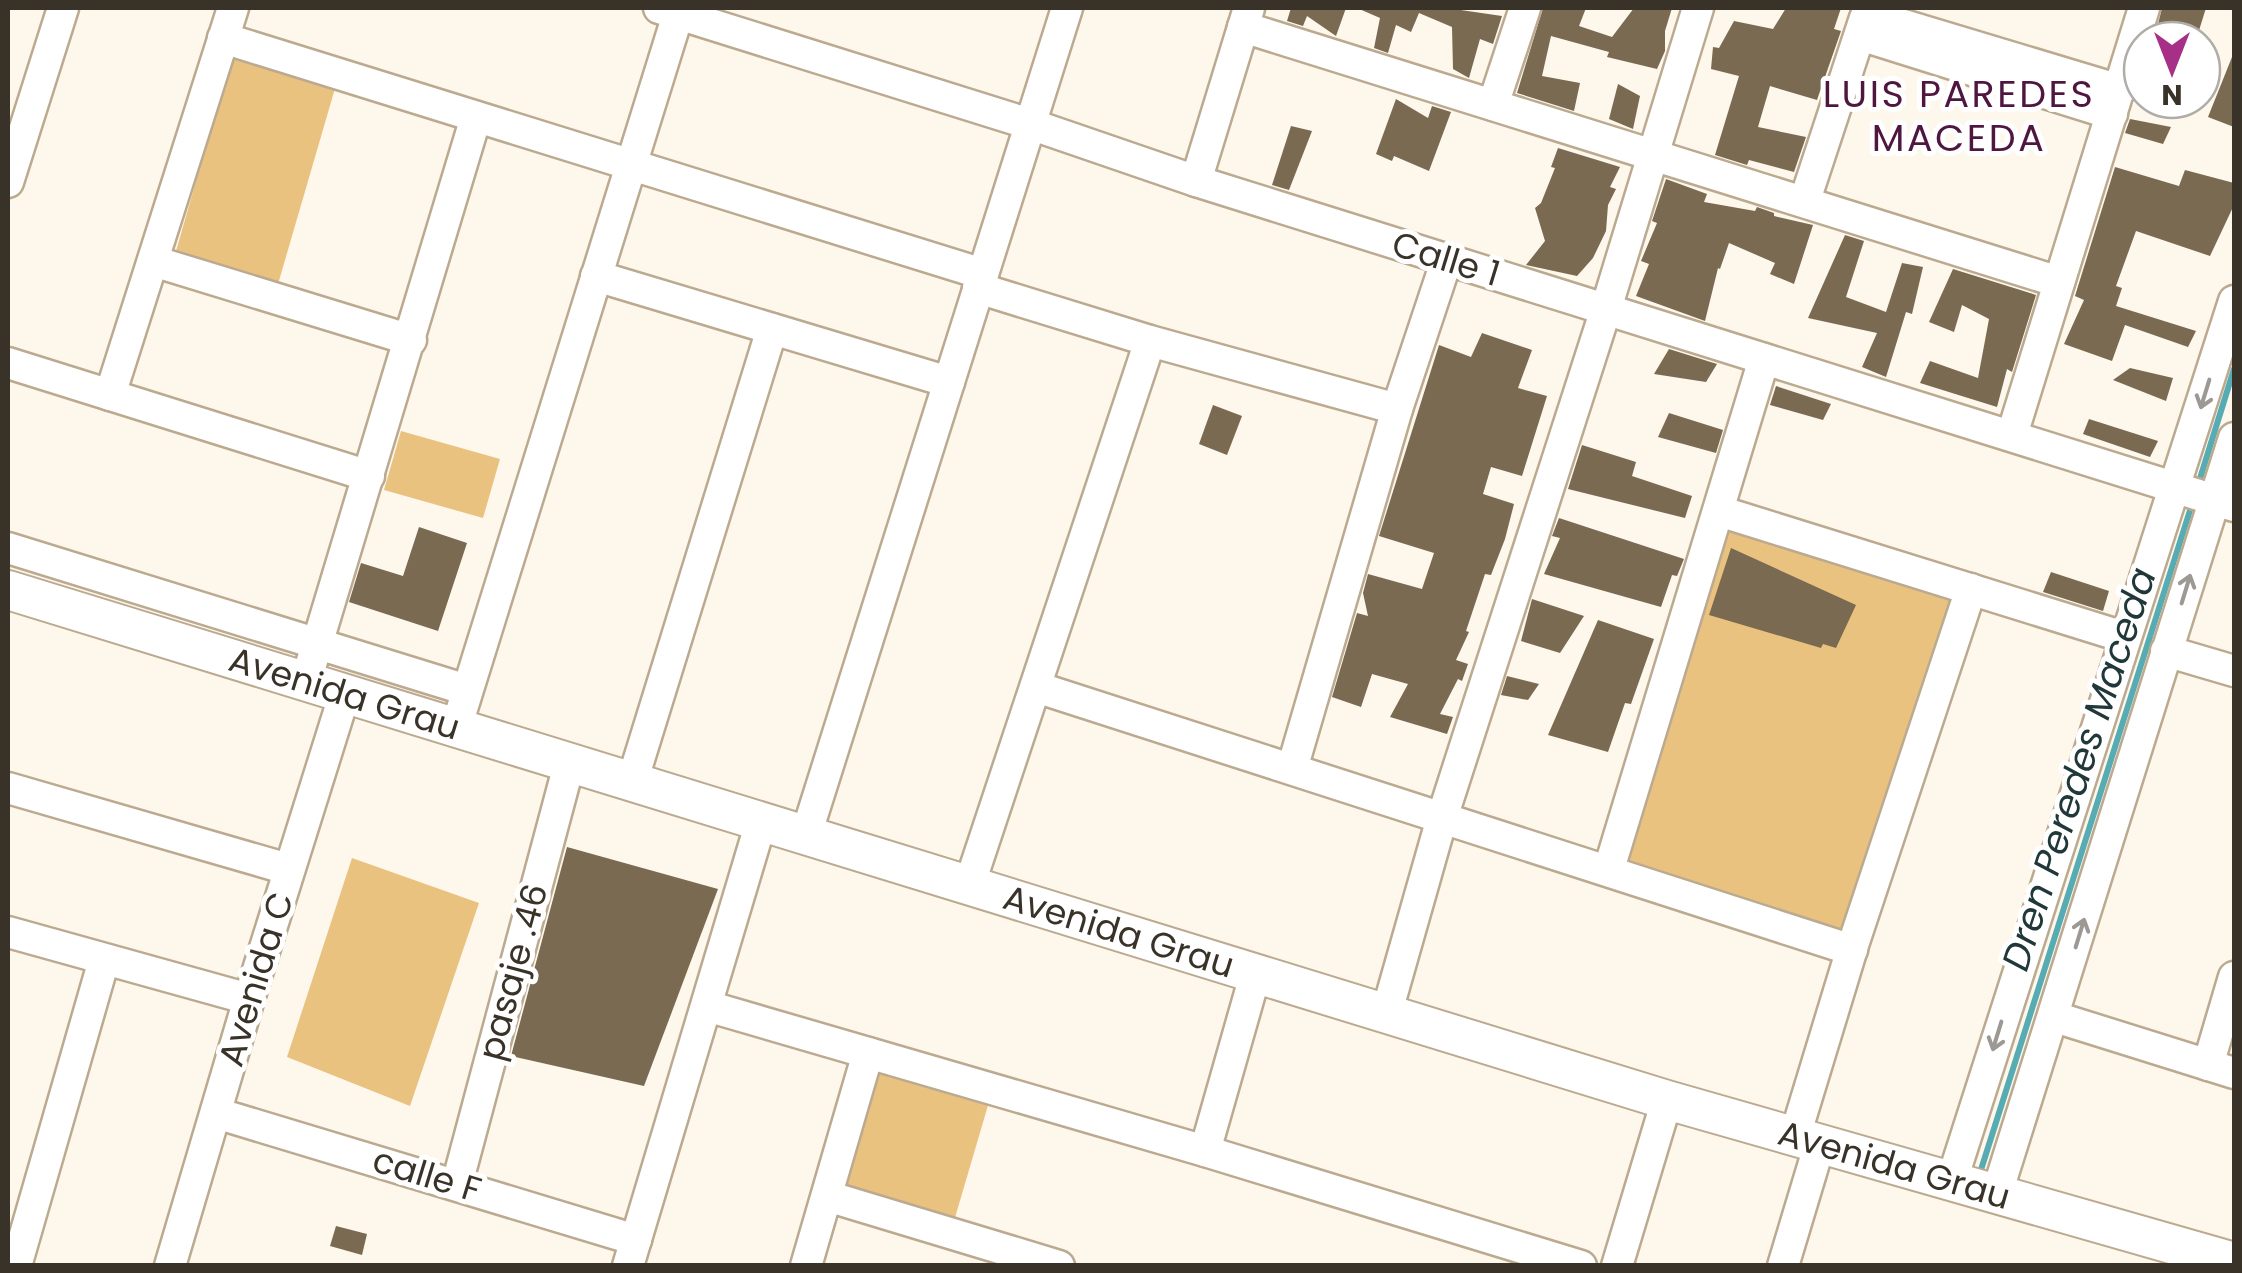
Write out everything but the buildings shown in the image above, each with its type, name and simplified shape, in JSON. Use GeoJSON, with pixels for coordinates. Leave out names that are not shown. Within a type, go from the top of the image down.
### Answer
{"type":"FeatureCollection","features":[{"type":"Feature","properties":{"kind":"main road","name":"Avenida Grau"},"geometry":{"type":"LineString","coordinates":[[8,590],[1667,1100],[2234,1262]]}},
{"type":"Feature","properties":{"kind":"street"},"geometry":{"type":"LineString","coordinates":[[8,182],[63,8]]}},
{"type":"Feature","properties":{"kind":"street"},"geometry":{"type":"LineString","coordinates":[[110,395],[233,8]]}},
{"type":"Feature","properties":{"kind":"street"},"geometry":{"type":"LineString","coordinates":[[806,835],[1067,8]]}},
{"type":"Feature","properties":{"kind":"street"},"geometry":{"type":"LineString","coordinates":[[1493,105],[1525,8]]}},
{"type":"Feature","properties":{"kind":"street"},"geometry":{"type":"LineString","coordinates":[[1386,1014],[1442,818],[1698,8]]}},
{"type":"Feature","properties":{"kind":"street"},"geometry":{"type":"LineString","coordinates":[[2012,436],[2144,8]]}},
{"type":"Feature","properties":{"kind":"street"},"geometry":{"type":"LineString","coordinates":[[456,728],[633,164],[673,10]]}},
{"type":"Feature","properties":{"kind":"street","name":"Calle 1"},"geometry":{"type":"LineString","coordinates":[[673,10],[1196,181],[2224,502]]}},
{"type":"Feature","properties":{"kind":"street"},"geometry":{"type":"LineString","coordinates":[[1196,181],[1246,17],[1493,105],[2060,282]]}},
{"type":"Feature","properties":{"kind":"street"},"geometry":{"type":"LineString","coordinates":[[1804,200],[1865,19],[2116,102]]}},
{"type":"Feature","properties":{"kind":"street"},"geometry":{"type":"LineString","coordinates":[[223,38],[633,164],[1150,341],[1397,409]]}},
{"type":"Feature","properties":{"kind":"street"},"geometry":{"type":"LineString","coordinates":[[306,682],[476,117]]}},
{"type":"Feature","properties":{"kind":"street"},"geometry":{"type":"LineString","coordinates":[[1292,769],[1397,409],[1447,260]]}},
{"type":"Feature","properties":{"kind":"street"},"geometry":{"type":"LineString","coordinates":[[153,262],[411,340]]}},
{"type":"Feature","properties":{"kind":"street"},"geometry":{"type":"LineString","coordinates":[[596,276],[949,382]]}},
{"type":"Feature","properties":{"kind":"street"},"geometry":{"type":"LineString","coordinates":[[1952,1180],[2234,301]]}},
{"type":"Feature","properties":{"kind":"street"},"geometry":{"type":"LineString","coordinates":[[632,782],[772,329]]}},
{"type":"Feature","properties":{"kind":"street"},"geometry":{"type":"LineString","coordinates":[[969,886],[1150,341]]}},
{"type":"Feature","properties":{"kind":"street"},"geometry":{"type":"LineString","coordinates":[[1609,869],[1764,358]]}},
{"type":"Feature","properties":{"kind":"street"},"geometry":{"type":"LineString","coordinates":[[8,363],[368,476]]}},
{"type":"Feature","properties":{"kind":"street"},"geometry":{"type":"LineString","coordinates":[[1997,1192],[2055,1017],[2166,651],[2224,502],[2234,438]]}},
{"type":"Feature","properties":{"kind":"street"},"geometry":{"type":"LineString","coordinates":[[1718,510],[2124,637]]}},
{"type":"Feature","properties":{"kind":"street","name":"Avenida Grau"},"geometry":{"type":"LineString","coordinates":[[8,548],[467,690]]}},
{"type":"Feature","properties":{"kind":"street"},"geometry":{"type":"LineString","coordinates":[[1783,1266],[1852,950],[1971,590]]}},
{"type":"Feature","properties":{"kind":"street"},"geometry":{"type":"LineString","coordinates":[[2166,651],[2234,672]]}},
{"type":"Feature","properties":{"kind":"street"},"geometry":{"type":"LineString","coordinates":[[1036,686],[1852,950]]}},
{"type":"Feature","properties":{"kind":"street","name":"Avenida C"},"geometry":{"type":"LineString","coordinates":[[170,1266],[248,999],[345,694]]}},
{"type":"Feature","properties":{"kind":"street","name":"pasaje .46"},"geometry":{"type":"LineString","coordinates":[[457,1184],[570,761]]}},
{"type":"Feature","properties":{"kind":"street"},"geometry":{"type":"LineString","coordinates":[[8,788],[288,869]]}},
{"type":"Feature","properties":{"kind":"street"},"geometry":{"type":"LineString","coordinates":[[632,1253],[762,822]]}},
{"type":"Feature","properties":{"kind":"street"},"geometry":{"type":"LineString","coordinates":[[8,932],[248,999]]}},
{"type":"Feature","properties":{"kind":"street"},"geometry":{"type":"LineString","coordinates":[[16,1266],[104,960]]}},
{"type":"Feature","properties":{"kind":"street"},"geometry":{"type":"LineString","coordinates":[[1205,1151],[1256,972]]}},
{"type":"Feature","properties":{"kind":"street"},"geometry":{"type":"LineString","coordinates":[[2055,1017],[2221,1069],[2234,980]]}},
{"type":"Feature","properties":{"kind":"street"},"geometry":{"type":"LineString","coordinates":[[707,1006],[1205,1151],[1580,1266]]}},
{"type":"Feature","properties":{"kind":"street"},"geometry":{"type":"LineString","coordinates":[[806,1266],[868,1052]]}},
{"type":"Feature","properties":{"kind":"street"},"geometry":{"type":"LineString","coordinates":[[1617,1266],[1667,1100]]}},
{"type":"Feature","properties":{"kind":"street","name":"calle F"},"geometry":{"type":"LineString","coordinates":[[216,1113],[457,1184],[632,1253]]}},
{"type":"Feature","properties":{"kind":"street"},"geometry":{"type":"LineString","coordinates":[[827,1196],[1058,1266]]}},
{"type":"Feature","properties":{"kind":"shaded area"},"geometry":{"type":"Polygon","coordinates":[[[233,53],[336,85],[276,291],[174,258],[233,53]]]}},
{"type":"Feature","properties":{"kind":"shaded area"},"geometry":{"type":"Polygon","coordinates":[[[401,431],[500,459],[483,518],[384,490],[401,431]]]}},
{"type":"Feature","properties":{"kind":"shaded area"},"geometry":{"type":"Polygon","coordinates":[[[1723,524],[1960,597],[1854,942],[1612,859],[1723,524]]]}},
{"type":"Feature","properties":{"kind":"shaded area"},"geometry":{"type":"Polygon","coordinates":[[[352,858],[479,903],[410,1106],[287,1057],[352,858]]]}},
{"type":"Feature","properties":{"kind":"shaded area"},"geometry":{"type":"Polygon","coordinates":[[[877,1069],[989,1102],[954,1221],[843,1189],[877,1069]]]}},
{"type":"Feature","properties":{"kind":"waterway","name":"Dren Peredes Maceda"},"geometry":{"type":"LineString","coordinates":[[2198,485],[2234,369]]}},
{"type":"Feature","properties":{"kind":"waterway","name":"Dren Peredes Maceda"},"geometry":{"type":"LineString","coordinates":[[1979,1176],[2193,501]]}},
{"type":"Feature","properties":{"kind":"district","name":"LUIS PAREDES MACEDA"},"geometry":{"type":"Point","coordinates":[1959,116]}}]}
